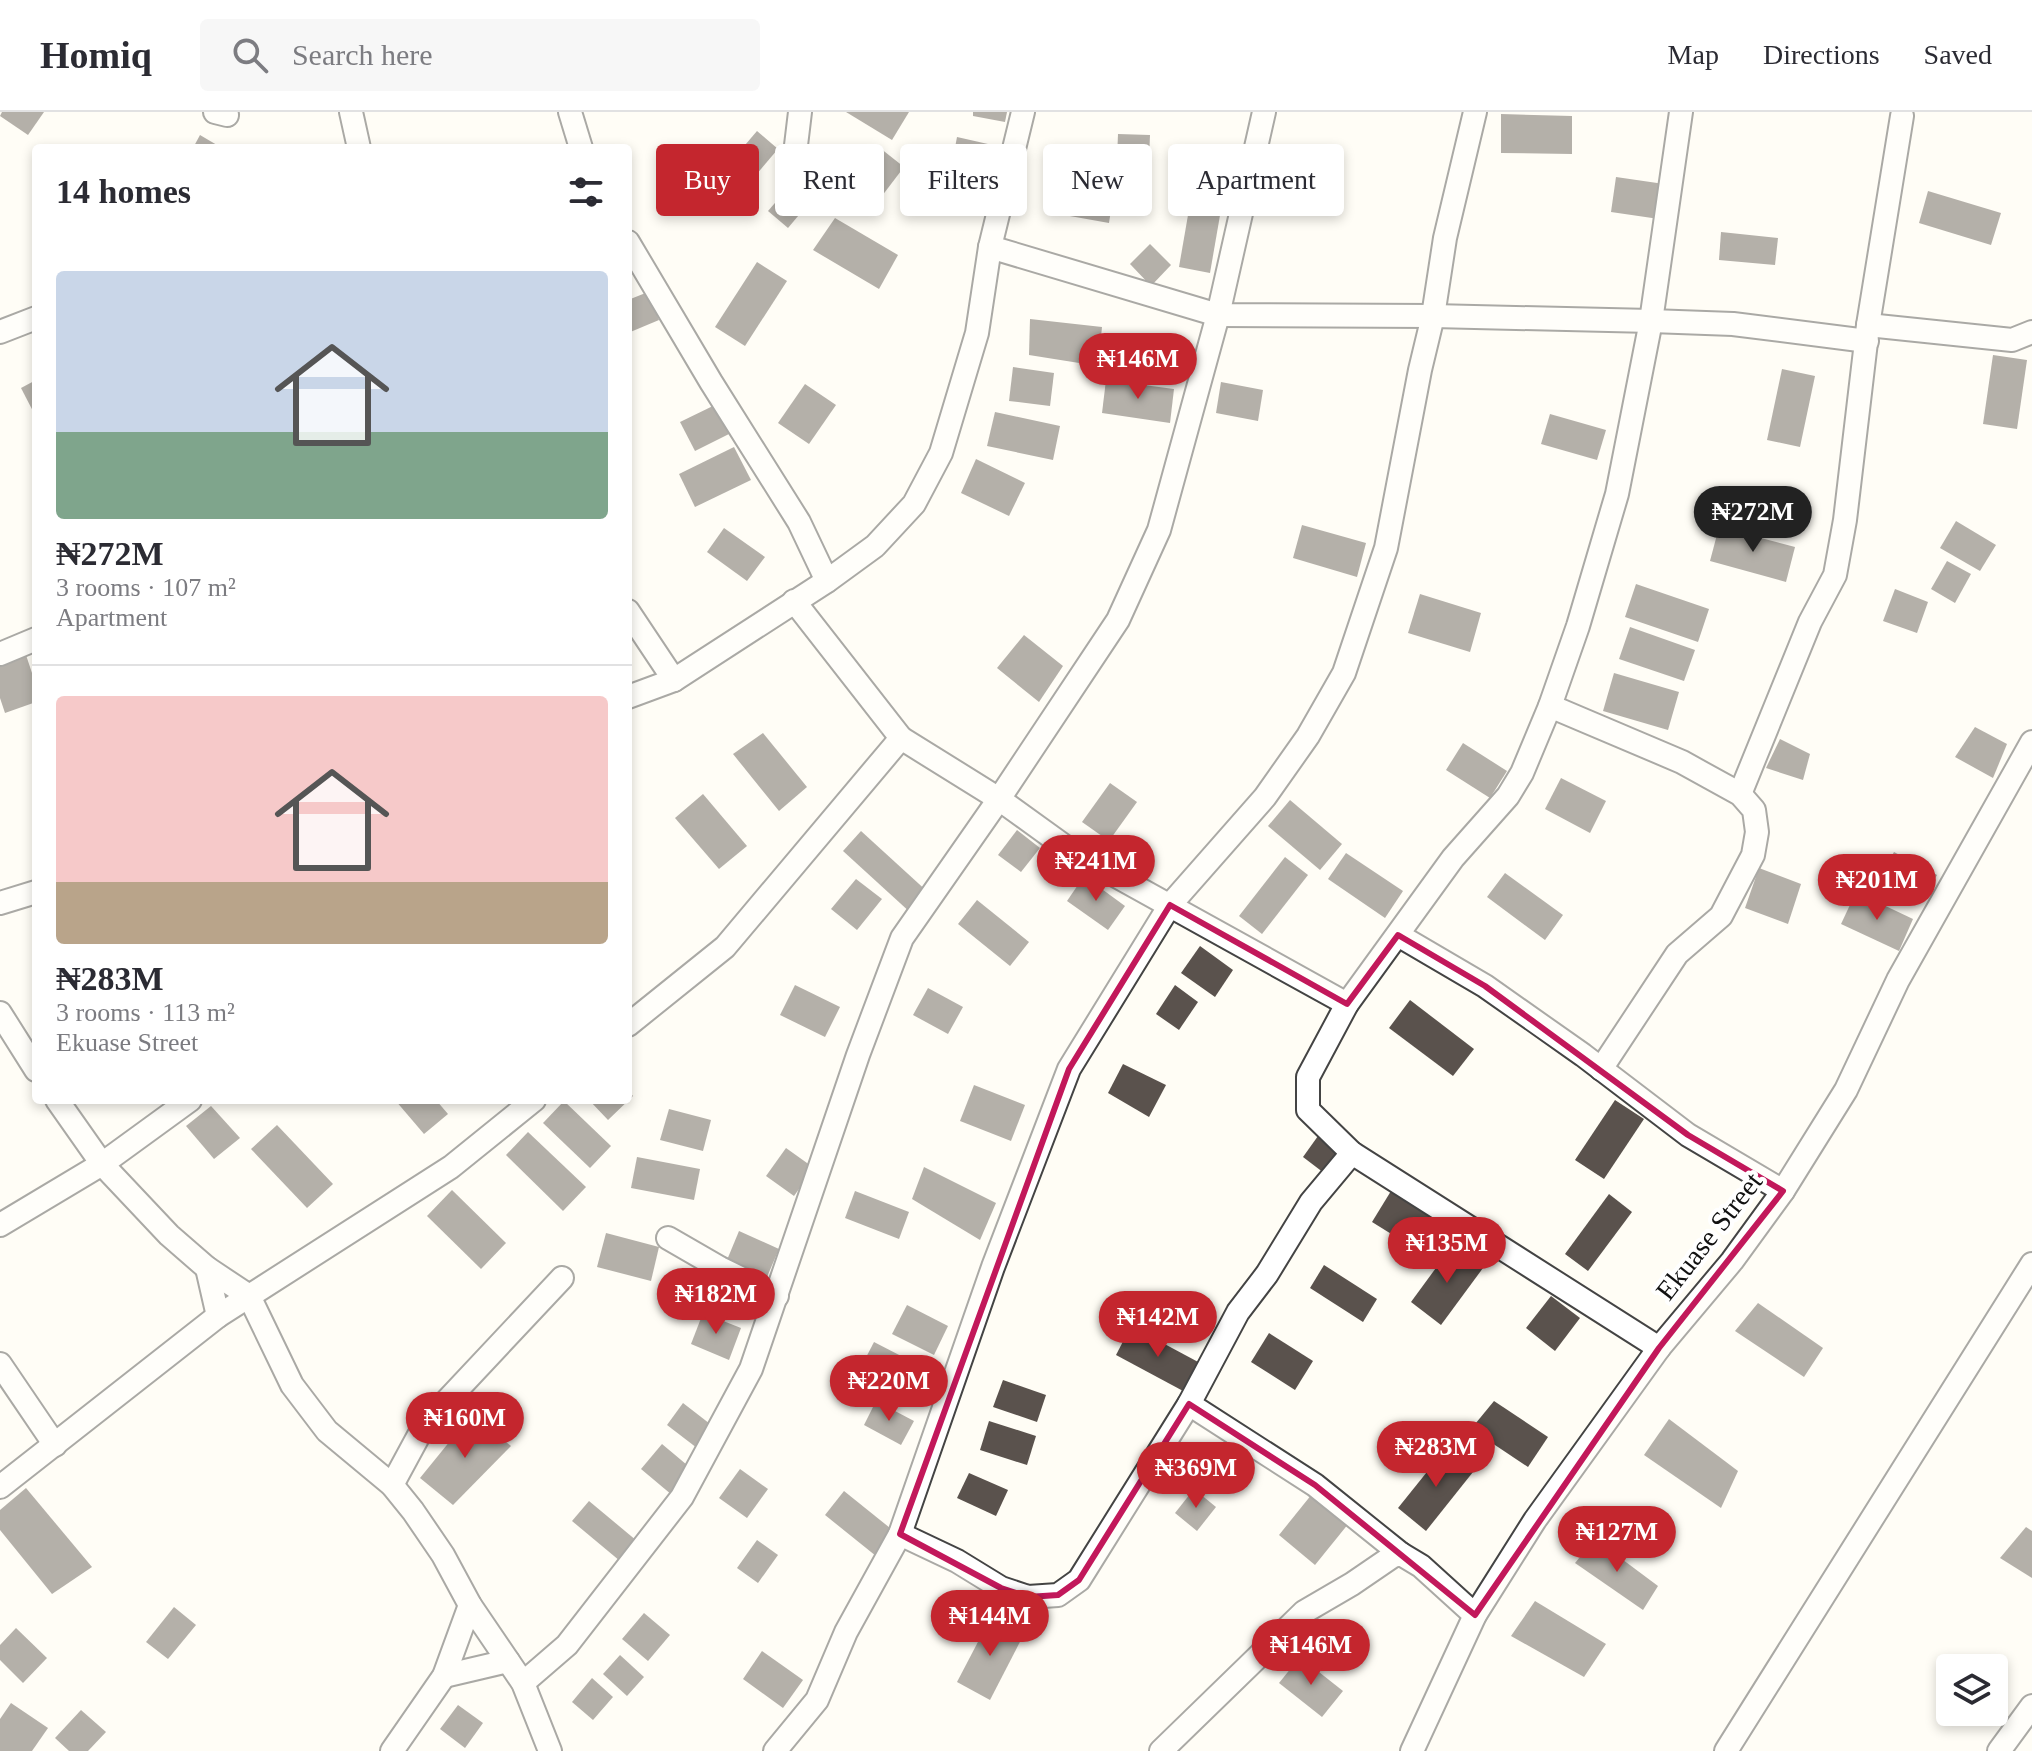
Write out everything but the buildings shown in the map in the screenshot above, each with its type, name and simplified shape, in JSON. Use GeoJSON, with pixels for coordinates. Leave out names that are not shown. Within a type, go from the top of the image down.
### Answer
{"type":"FeatureCollection","features":[{"type":"Feature","properties":{"kind":"street"},"geometry":{"type":"LineString","coordinates":[[351,112],[358,144]]}},
{"type":"Feature","properties":{"kind":"street"},"geometry":{"type":"LineString","coordinates":[[570,112],[580,144]]}},
{"type":"Feature","properties":{"kind":"street"},"geometry":{"type":"LineString","coordinates":[[796,144],[800,112]]}},
{"type":"Feature","properties":{"kind":"street"},"geometry":{"type":"LineString","coordinates":[[632,696],[674,680],[827,581],[875,546],[914,504],[941,453],[977,333],[990,247],[1023,112]]}},
{"type":"Feature","properties":{"kind":"street"},"geometry":{"type":"LineString","coordinates":[[523,1683],[567,1645],[682,1497],[751,1369],[848,1084],[902,938],[1118,620],[1159,530],[1218,315],[1264,112]]}},
{"type":"Feature","properties":{"kind":"street"},"geometry":{"type":"LineString","coordinates":[[775,1751],[817,1700],[846,1632],[900,1534],[993,1267],[1069,1069],[1170,905],[1265,797],[1308,736],[1344,673],[1386,548],[1433,316],[1445,238],[1475,112]]}},
{"type":"Feature","properties":{"kind":"street"},"geometry":{"type":"LineString","coordinates":[[1659,1348],[1352,1153],[1308,1110],[1307,1096],[1308,1077],[1347,1004],[1453,858],[1508,796],[1522,773],[1550,706],[1578,626],[1617,494],[1651,321],[1681,112]]}},
{"type":"Feature","properties":{"kind":"street"},"geometry":{"type":"LineString","coordinates":[[1740,794],[1810,622],[1835,575],[1902,116]]}},
{"type":"Feature","properties":{"kind":"street"},"geometry":{"type":"LineString","coordinates":[[990,247],[1218,315],[1651,321],[2012,340],[2032,332]]}},
{"type":"Feature","properties":{"kind":"street"},"geometry":{"type":"LineString","coordinates":[[632,249],[799,522],[827,581]]}},
{"type":"Feature","properties":{"kind":"street"},"geometry":{"type":"LineString","coordinates":[[0,332],[32,320]]}},
{"type":"Feature","properties":{"kind":"street"},"geometry":{"type":"LineString","coordinates":[[794,601],[901,738],[999,799],[1071,851],[1347,1004]]}},
{"type":"Feature","properties":{"kind":"street"},"geometry":{"type":"LineString","coordinates":[[632,617],[674,680]]}},
{"type":"Feature","properties":{"kind":"street"},"geometry":{"type":"LineString","coordinates":[[0,654],[32,641]]}},
{"type":"Feature","properties":{"kind":"street"},"geometry":{"type":"LineString","coordinates":[[1550,706],[1682,762],[1740,794],[1754,810],[1757,832],[1753,855],[1721,916],[1677,954],[1601,1069]]}},
{"type":"Feature","properties":{"kind":"street"},"geometry":{"type":"LineString","coordinates":[[632,1022],[725,947],[901,738]]}},
{"type":"Feature","properties":{"kind":"street","name":"Ekuase Street"},"geometry":{"type":"LineString","coordinates":[[1412,1751],[1475,1615],[1535,1520],[1659,1348],[1732,1261],[1783,1191],[1846,1090],[1898,980],[2032,742]]}},
{"type":"Feature","properties":{"kind":"street"},"geometry":{"type":"LineString","coordinates":[[0,903],[32,893]]}},
{"type":"Feature","properties":{"kind":"street"},"geometry":{"type":"LineString","coordinates":[[1398,935],[1485,986],[1688,1135],[1783,1191]]}},
{"type":"Feature","properties":{"kind":"street"},"geometry":{"type":"LineString","coordinates":[[0,1013],[32,1064]]}},
{"type":"Feature","properties":{"kind":"street"},"geometry":{"type":"LineString","coordinates":[[60,1104],[102,1164],[169,1235],[207,1268],[249,1296],[292,1385],[327,1431],[392,1485],[443,1555],[470,1605],[523,1683],[550,1751]]}},
{"type":"Feature","properties":{"kind":"street"},"geometry":{"type":"LineString","coordinates":[[0,1225],[102,1164],[184,1104]]}},
{"type":"Feature","properties":{"kind":"street"},"geometry":{"type":"LineString","coordinates":[[0,1487],[218,1316],[451,1167],[529,1104]]}},
{"type":"Feature","properties":{"kind":"street"},"geometry":{"type":"LineString","coordinates":[[900,1534],[957,1561],[1001,1588],[1028,1597],[1058,1595],[1079,1580],[1189,1404],[1238,1312],[1267,1274],[1311,1202],[1352,1153]]}},
{"type":"Feature","properties":{"kind":"street"},"geometry":{"type":"LineString","coordinates":[[668,1238],[777,1296]]}},
{"type":"Feature","properties":{"kind":"street"},"geometry":{"type":"LineString","coordinates":[[1726,1751],[2032,1264]]}},
{"type":"Feature","properties":{"kind":"street"},"geometry":{"type":"LineString","coordinates":[[207,1268],[218,1316]]}},
{"type":"Feature","properties":{"kind":"street"},"geometry":{"type":"LineString","coordinates":[[392,1485],[425,1424],[562,1278]]}},
{"type":"Feature","properties":{"kind":"street"},"geometry":{"type":"LineString","coordinates":[[0,1364],[55,1445]]}},
{"type":"Feature","properties":{"kind":"street"},"geometry":{"type":"LineString","coordinates":[[1189,1404],[1315,1485],[1401,1554],[1421,1566],[1475,1615]]}},
{"type":"Feature","properties":{"kind":"street"},"geometry":{"type":"LineString","coordinates":[[1161,1751],[1304,1612],[1401,1554]]}},
{"type":"Feature","properties":{"kind":"street"},"geometry":{"type":"LineString","coordinates":[[392,1751],[444,1676],[470,1605]]}},
{"type":"Feature","properties":{"kind":"street"},"geometry":{"type":"LineString","coordinates":[[444,1676],[508,1661]]}},
{"type":"Feature","properties":{"kind":"street"},"geometry":{"type":"LineString","coordinates":[[1999,1751],[2032,1706]]}},
{"type":"Feature","properties":{"kind":"highlighted area"},"geometry":{"type":"Polygon","coordinates":[[[1170,905],[1347,1004],[1398,935],[1485,986],[1688,1135],[1783,1191],[1659,1348],[1475,1615],[1315,1485],[1189,1404],[1079,1580],[1058,1595],[1028,1597],[1001,1588],[900,1534],[1069,1069],[1170,905]]]}}]}
